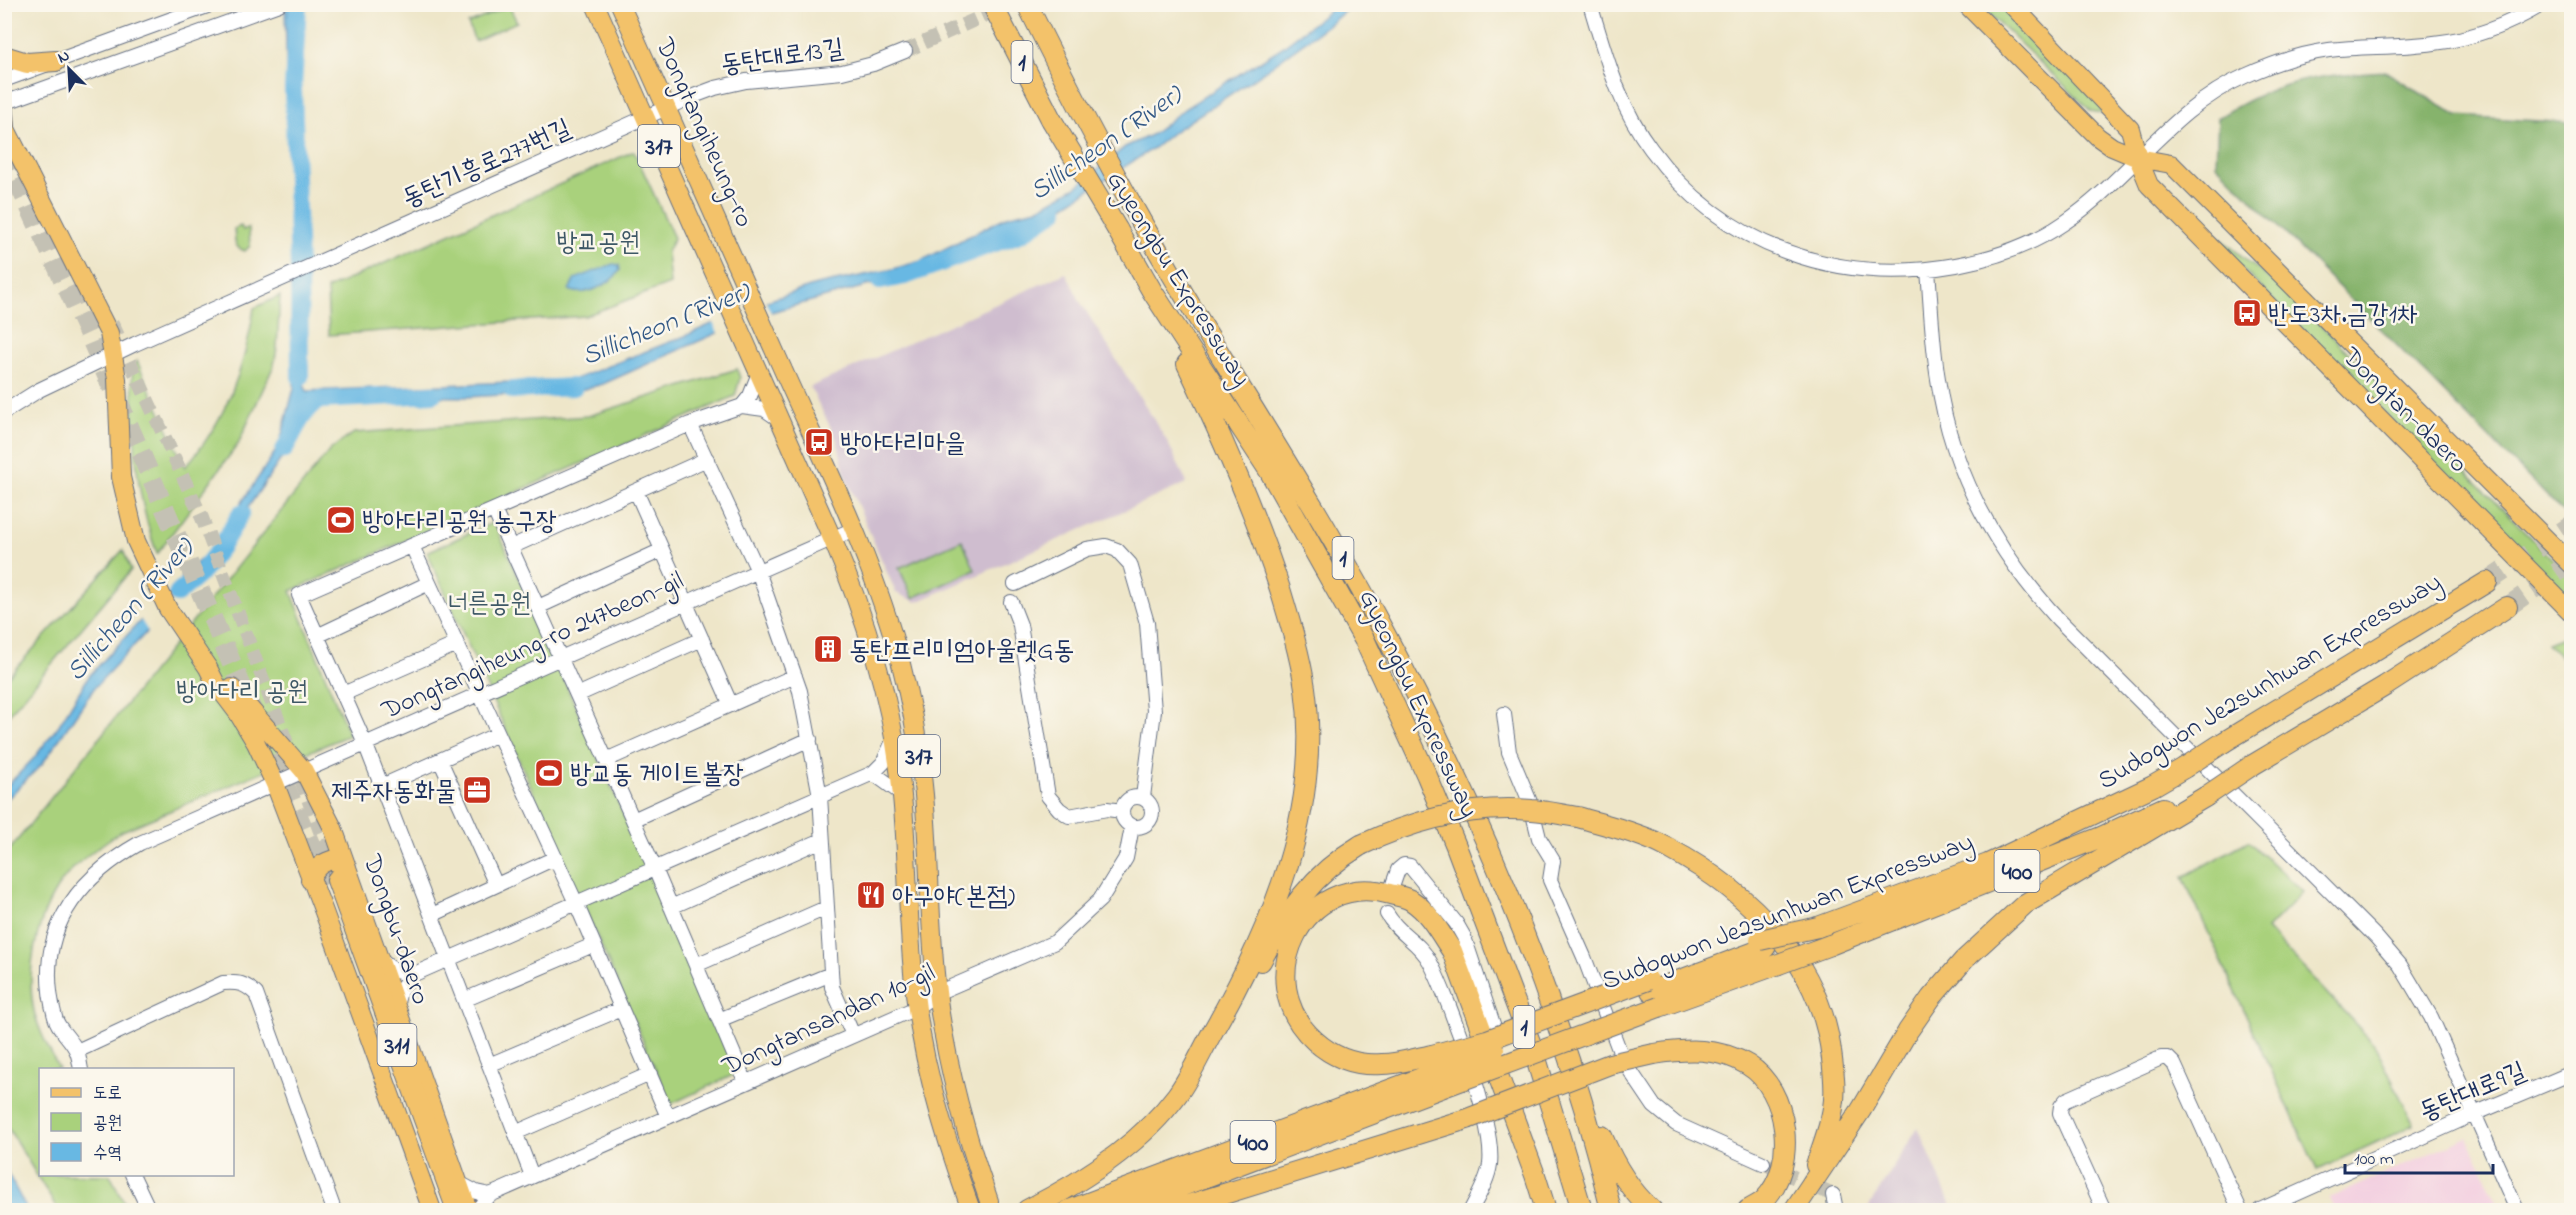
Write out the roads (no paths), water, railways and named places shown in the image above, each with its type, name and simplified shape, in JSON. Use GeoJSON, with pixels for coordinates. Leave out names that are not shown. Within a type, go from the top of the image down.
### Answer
{"type":"FeatureCollection","features":[{"type":"Feature","properties":{"kind":"highway","name":"Gyeongbu Expressway"},"geometry":{"type":"LineString","coordinates":[[992,4],[1052,119],[1152,291],[1270,472],[1311,540],[1365,640],[1456,846],[1534,1055],[1582,1210]]}},
{"type":"Feature","properties":{"kind":"highway","name":"Gyeongbu Expressway"},"geometry":{"type":"LineString","coordinates":[[1027,4],[1077,105],[1137,216],[1285,457],[1404,669],[1454,772],[1516,917],[1550,1004],[1598,1153],[1611,1210]]}},
{"type":"Feature","properties":{"kind":"highway"},"geometry":{"type":"LineString","coordinates":[[4,56],[27,63],[56,61]]}},
{"type":"Feature","properties":{"kind":"highway"},"geometry":{"type":"LineString","coordinates":[[1152,291],[1215,423],[1250,502],[1267,549],[1301,661],[1309,727],[1304,801],[1288,867],[1233,996],[1178,1095]]}},
{"type":"Feature","properties":{"kind":"highway","name":"Sudogwon Je2sunhwan Expressway"},"geometry":{"type":"LineString","coordinates":[[1069,1210],[1653,992],[1762,944],[1818,927],[1988,864],[2153,786],[2487,582]]}},
{"type":"Feature","properties":{"kind":"highway"},"geometry":{"type":"LineString","coordinates":[[1794,1210],[1861,1110],[1908,1031],[1931,998],[1964,960],[2025,904],[2203,794],[2375,692],[2507,608]]}},
{"type":"Feature","properties":{"kind":"highway","name":"Sudogwon Je2sunhwan Expressway"},"geometry":{"type":"LineString","coordinates":[[1653,992],[1776,965],[2101,837],[2203,794]]}},
{"type":"Feature","properties":{"kind":"highway"},"geometry":{"type":"LineString","coordinates":[[1027,1210],[1077,1182],[1124,1149],[1178,1095],[1247,988],[1271,943],[1303,894],[1322,872],[1361,845],[1405,825],[1483,811],[1532,810],[1578,817],[1619,829],[1667,848],[1717,878],[1767,921],[1795,954],[1816,993],[1824,1017],[1835,1084],[1833,1109],[1817,1163],[1794,1210]]}},
{"type":"Feature","properties":{"kind":"highway","name":"Dongbu-daero"},"geometry":{"type":"LineString","coordinates":[[338,879],[445,1210]]}},
{"type":"Feature","properties":{"kind":"highway","name":"Dongbu-daero"},"geometry":{"type":"LineString","coordinates":[[338,879],[457,1210]]}},
{"type":"Feature","properties":{"kind":"highway"},"geometry":{"type":"LineString","coordinates":[[1546,1210],[1535,1175],[1460,973],[1452,951],[1431,918],[1411,900],[1378,890],[1354,891],[1328,901],[1307,918],[1288,947],[1285,984],[1293,1013],[1308,1035],[1336,1057],[1358,1063],[1437,1072],[1487,1040],[1653,992]]}},
{"type":"Feature","properties":{"kind":"highway"},"geometry":{"type":"LineString","coordinates":[[1172,1210],[1467,1119],[1610,1064],[1654,1054],[1694,1050],[1722,1054],[1750,1066],[1770,1089],[1783,1118],[1785,1153],[1778,1177],[1764,1200],[1748,1210]]}},
{"type":"Feature","properties":{"kind":"highway"},"geometry":{"type":"LineString","coordinates":[[1567,1057],[1603,1139],[1624,1178],[1637,1197],[1652,1210]]}},
{"type":"Feature","properties":{"kind":"highway","name":"Sudogwon Je2sunhwan Expressway"},"geometry":{"type":"LineString","coordinates":[[1119,1210],[1437,1072]]}},
{"type":"Feature","properties":{"kind":"main road","name":"Dongtangiheung-ro"},"geometry":{"type":"LineString","coordinates":[[595,4],[756,366]]}},
{"type":"Feature","properties":{"kind":"main road","name":"Dongtangiheung-ro"},"geometry":{"type":"LineString","coordinates":[[620,4],[854,529]]}},
{"type":"Feature","properties":{"kind":"main road","name":"Dongtan-daero"},"geometry":{"type":"LineString","coordinates":[[1966,4],[2097,137],[2112,147],[2138,158],[2171,164],[2571,565]]}},
{"type":"Feature","properties":{"kind":"main road","name":"Dongtan-daero"},"geometry":{"type":"LineString","coordinates":[[2011,4],[2130,129],[2149,185],[2571,613]]}},
{"type":"Feature","properties":{"kind":"main road"},"geometry":{"type":"LineString","coordinates":[[2050,89],[2063,91],[2093,119],[2101,119],[2114,110]]}},
{"type":"Feature","properties":{"kind":"main road"},"geometry":{"type":"LineString","coordinates":[[5,103],[5,126],[109,333],[117,379],[120,477],[130,523],[150,574],[185,636],[256,743],[275,784],[432,1210]]}},
{"type":"Feature","properties":{"kind":"main road"},"geometry":{"type":"LineString","coordinates":[[2166,202],[2172,195],[2181,193],[2190,195],[2218,221],[2237,229]]}},
{"type":"Feature","properties":{"kind":"main road","name":"317"},"geometry":{"type":"LineString","coordinates":[[756,366],[851,583],[871,642],[894,739],[902,794],[916,1008],[933,1086],[971,1210]]}},
{"type":"Feature","properties":{"kind":"main road","name":"317"},"geometry":{"type":"LineString","coordinates":[[854,529],[890,625],[911,710],[924,798],[937,993],[960,1111],[989,1201]]}},
{"type":"Feature","properties":{"kind":"main road","name":"Dongbu-daero"},"geometry":{"type":"LineString","coordinates":[[208,668],[225,680],[304,771],[333,828],[338,879],[379,958],[468,1210]]}},
{"type":"Feature","properties":{"kind":"main road"},"geometry":{"type":"LineString","coordinates":[[310,880],[316,868],[331,860],[338,879]]}},
{"type":"Feature","properties":{"kind":"street"},"geometry":{"type":"LineString","coordinates":[[5,103],[279,4]]}},
{"type":"Feature","properties":{"kind":"street"},"geometry":{"type":"LineString","coordinates":[[1590,4],[1609,69],[1627,112],[1652,151],[1678,181],[1705,206],[1747,234],[1806,260],[1862,270],[1928,270],[2001,254],[2042,235],[2064,223],[2106,188],[2174,123],[2204,99],[2228,84],[2268,67],[2328,50],[2434,44],[2461,39],[2510,22],[2543,4]]}},
{"type":"Feature","properties":{"kind":"street"},"geometry":{"type":"LineString","coordinates":[[4,80],[213,5]]}},
{"type":"Feature","properties":{"kind":"street","name":"동탄대로13길"},"geometry":{"type":"LineString","coordinates":[[667,108],[730,84],[766,78],[842,72],[873,64],[905,51]]}},
{"type":"Feature","properties":{"kind":"street","name":"동탄기흥로277번길"},"geometry":{"type":"LineString","coordinates":[[113,354],[667,108]]}},
{"type":"Feature","properties":{"kind":"street"},"geometry":{"type":"LineString","coordinates":[[1928,270],[1938,378],[1946,420],[1966,480],[2000,546],[2026,584],[2058,619],[2376,938],[2400,965],[2431,1017],[2517,1210]]}},
{"type":"Feature","properties":{"kind":"street"},"geometry":{"type":"LineString","coordinates":[[4,412],[39,390],[113,354]]}},
{"type":"Feature","properties":{"kind":"street"},"geometry":{"type":"LineString","coordinates":[[742,406],[750,396],[756,366]]}},
{"type":"Feature","properties":{"kind":"street"},"geometry":{"type":"LineString","coordinates":[[532,1176],[365,743],[299,595],[690,424],[742,406],[764,409],[780,420]]}},
{"type":"Feature","properties":{"kind":"street"},"geometry":{"type":"LineString","coordinates":[[690,424],[758,571],[795,676],[810,739],[820,796],[832,987],[853,1035]]}},
{"type":"Feature","properties":{"kind":"street"},"geometry":{"type":"LineString","coordinates":[[511,547],[707,459]]}},
{"type":"Feature","properties":{"kind":"street"},"geometry":{"type":"LineString","coordinates":[[636,491],[731,705]]}},
{"type":"Feature","properties":{"kind":"street"},"geometry":{"type":"LineString","coordinates":[[494,510],[655,869],[746,1083]]}},
{"type":"Feature","properties":{"kind":"street","name":"Dongtangiheung-ro 247beon-gil"},"geometry":{"type":"LineString","coordinates":[[76,1050],[55,1020],[49,976],[50,959],[64,912],[91,877],[114,858],[140,843],[854,529]]}},
{"type":"Feature","properties":{"kind":"street"},"geometry":{"type":"LineString","coordinates":[[412,546],[576,903],[668,1117]]}},
{"type":"Feature","properties":{"kind":"street"},"geometry":{"type":"LineString","coordinates":[[1015,584],[1087,549],[1106,546],[1117,550],[1130,564],[1147,623],[1154,711],[1143,797]]}},
{"type":"Feature","properties":{"kind":"street"},"geometry":{"type":"LineString","coordinates":[[538,607],[662,550]]}},
{"type":"Feature","properties":{"kind":"street"},"geometry":{"type":"LineString","coordinates":[[317,636],[429,583]]}},
{"type":"Feature","properties":{"kind":"street"},"geometry":{"type":"LineString","coordinates":[[1011,602],[1020,625],[1048,796],[1059,809],[1069,816],[1107,809],[1122,811]]}},
{"type":"Feature","properties":{"kind":"street"},"geometry":{"type":"LineString","coordinates":[[577,695],[702,639]]}},
{"type":"Feature","properties":{"kind":"street"},"geometry":{"type":"LineString","coordinates":[[343,694],[457,644]]}},
{"type":"Feature","properties":{"kind":"street"},"geometry":{"type":"LineString","coordinates":[[606,760],[795,676]]}},
{"type":"Feature","properties":{"kind":"street"},"geometry":{"type":"LineString","coordinates":[[1503,714],[1509,752],[1530,802],[1539,838],[1553,861],[1550,880],[1584,957],[1623,1060],[1664,1117],[1763,1163]]}},
{"type":"Feature","properties":{"kind":"street"},"geometry":{"type":"LineString","coordinates":[[382,786],[498,734]]}},
{"type":"Feature","properties":{"kind":"street"},"geometry":{"type":"LineString","coordinates":[[633,820],[810,739]]}},
{"type":"Feature","properties":{"kind":"street"},"geometry":{"type":"LineString","coordinates":[[396,1006],[400,991],[412,975],[873,773],[883,763],[894,739]]}},
{"type":"Feature","properties":{"kind":"street"},"geometry":{"type":"LineString","coordinates":[[440,760],[496,885]]}},
{"type":"Feature","properties":{"kind":"street"},"geometry":{"type":"LineString","coordinates":[[873,773],[902,794]]}},
{"type":"Feature","properties":{"kind":"street"},"geometry":{"type":"LineString","coordinates":[[1143,797],[1151,804],[1153,814],[1147,824],[1132,826],[1124,821],[1122,811],[1129,799],[1143,797]]}},
{"type":"Feature","properties":{"kind":"street","name":"Dongtansandan 10-gil"},"geometry":{"type":"LineString","coordinates":[[490,1195],[916,1008],[937,993],[1055,942],[1100,900],[1126,858],[1132,826]]}},
{"type":"Feature","properties":{"kind":"street"},"geometry":{"type":"LineString","coordinates":[[671,907],[822,840]]}},
{"type":"Feature","properties":{"kind":"street"},"geometry":{"type":"LineString","coordinates":[[432,915],[555,858]]}},
{"type":"Feature","properties":{"kind":"street"},"geometry":{"type":"LineString","coordinates":[[1391,890],[1398,870],[1404,865],[1410,866],[1456,923],[1464,937],[1494,1027]]}},
{"type":"Feature","properties":{"kind":"street"},"geometry":{"type":"LineString","coordinates":[[696,965],[826,908]]}},
{"type":"Feature","properties":{"kind":"street"},"geometry":{"type":"LineString","coordinates":[[1388,914],[1394,926],[1422,949],[1430,962],[1460,1039],[1485,1117],[1491,1141],[1490,1165],[1471,1210]]}},
{"type":"Feature","properties":{"kind":"street"},"geometry":{"type":"LineString","coordinates":[[464,1000],[593,945]]}},
{"type":"Feature","properties":{"kind":"street"},"geometry":{"type":"LineString","coordinates":[[379,958],[389,969],[412,975]]}},
{"type":"Feature","properties":{"kind":"street"},"geometry":{"type":"LineString","coordinates":[[719,1020],[831,974]]}},
{"type":"Feature","properties":{"kind":"street"},"geometry":{"type":"LineString","coordinates":[[80,1068],[76,1050],[223,983],[238,982],[248,986],[256,994],[334,1210]]}},
{"type":"Feature","properties":{"kind":"street"},"geometry":{"type":"LineString","coordinates":[[489,1065],[621,1009]]}},
{"type":"Feature","properties":{"kind":"street"},"geometry":{"type":"LineString","coordinates":[[2104,1210],[2060,1113],[2061,1106],[2066,1100],[2161,1058],[2168,1058],[2174,1064],[2240,1210]]}},
{"type":"Feature","properties":{"kind":"street","name":"동탄대로9길"},"geometry":{"type":"LineString","coordinates":[[2260,1210],[2571,1073]]}},
{"type":"Feature","properties":{"kind":"street"},"geometry":{"type":"LineString","coordinates":[[515,1133],[650,1074]]}},
{"type":"Feature","properties":{"kind":"street"},"geometry":{"type":"LineString","coordinates":[[133,1176],[149,1210]]}},
{"type":"Feature","properties":{"kind":"street"},"geometry":{"type":"LineString","coordinates":[[459,1183],[476,1192],[490,1195],[477,1210]]}},
{"type":"Feature","properties":{"kind":"street"},"geometry":{"type":"LineString","coordinates":[[1833,1195],[1836,1210]]}},
{"type":"Feature","properties":{"kind":"water"},"geometry":{"type":"Polygon","coordinates":[[[285,5],[288,5],[296,267],[291,268],[285,5]]]}},
{"type":"Feature","properties":{"kind":"water"},"geometry":{"type":"Polygon","coordinates":[[[1337,5],[1352,5],[1255,78],[1176,130],[1154,148],[1037,223],[1007,238],[903,276],[753,317],[603,384],[573,392],[563,388],[528,390],[520,394],[467,397],[385,396],[362,390],[307,399],[290,446],[247,509],[186,590],[95,687],[43,763],[5,801],[5,788],[34,758],[59,725],[89,676],[183,575],[209,552],[279,446],[294,388],[293,279],[295,279],[301,379],[307,391],[575,379],[685,336],[749,307],[816,285],[921,261],[1010,215],[1037,209],[1076,187],[1125,147],[1153,134],[1184,109],[1281,48],[1337,5]]]}},
{"type":"Feature","properties":{"kind":"water"},"geometry":{"type":"Polygon","coordinates":[[[613,264],[619,265],[620,270],[604,285],[590,291],[569,290],[575,279],[613,264]]]}},
{"type":"Feature","properties":{"kind":"water"},"geometry":{"type":"Polygon","coordinates":[[[5,1168],[27,1210],[5,1210],[5,1168]]]}},
{"type":"Feature","properties":{"kind":"waterway"},"geometry":{"type":"LineString","coordinates":[[298,4],[293,88],[300,377]]}},
{"type":"Feature","properties":{"kind":"waterway","name":"Sillicheon (River)"},"geometry":{"type":"LineString","coordinates":[[880,281],[905,276],[1022,233],[1056,210]]}},
{"type":"Feature","properties":{"kind":"waterway","name":"Sillicheon (River)"},"geometry":{"type":"LineString","coordinates":[[512,390],[574,387]]}},
{"type":"Feature","properties":{"kind":"waterway","name":"Sillicheon (River)"},"geometry":{"type":"LineString","coordinates":[[284,450],[303,416],[320,400],[433,394]]}},
{"type":"Feature","properties":{"kind":"waterway","name":"Sillicheon (River)"},"geometry":{"type":"LineString","coordinates":[[177,594],[200,574],[221,547],[241,513]]}},
{"type":"Feature","properties":{"kind":"tunnel"},"geometry":{"type":"LineString","coordinates":[[905,51],[1010,4]]}},
{"type":"Feature","properties":{"kind":"tunnel"},"geometry":{"type":"LineString","coordinates":[[4,152],[92,341],[330,890]]}},
{"type":"Feature","properties":{"kind":"tunnel"},"geometry":{"type":"LineString","coordinates":[[112,323],[202,518],[290,751]]}},
{"type":"Feature","properties":{"kind":"tunnel"},"geometry":{"type":"LineString","coordinates":[[2487,582],[2572,525]]}},
{"type":"Feature","properties":{"kind":"tunnel"},"geometry":{"type":"LineString","coordinates":[[2507,607],[2572,562]]}},
{"type":"Feature","properties":{"kind":"tunnel"},"geometry":{"type":"LineString","coordinates":[[301,780],[334,869]]}},
{"type":"Feature","properties":{"kind":"tunnel"},"geometry":{"type":"LineString","coordinates":[[1763,1163],[1833,1195]]}},
{"type":"Feature","properties":{"kind":"place","name":"반도3차.금강1차"},"geometry":{"type":"Point","coordinates":[2247,313]}},
{"type":"Feature","properties":{"kind":"place","name":"방아다리마을"},"geometry":{"type":"Point","coordinates":[819,442]}},
{"type":"Feature","properties":{"kind":"place","name":"방아다리공원 농구장"},"geometry":{"type":"Point","coordinates":[341,520]}},
{"type":"Feature","properties":{"kind":"place","name":"동탄프리미엄아울렛G동"},"geometry":{"type":"Point","coordinates":[828,649]}},
{"type":"Feature","properties":{"kind":"place","name":"방교동 게이트볼장"},"geometry":{"type":"Point","coordinates":[549,773]}},
{"type":"Feature","properties":{"kind":"place","name":"제주자동화물"},"geometry":{"type":"Point","coordinates":[477,790]}},
{"type":"Feature","properties":{"kind":"place","name":"아구야(본점)"},"geometry":{"type":"Point","coordinates":[871,895]}},
{"type":"Feature","properties":{"kind":"park label","name":"방교공원"},"geometry":{"type":"Point","coordinates":[598,241]}},
{"type":"Feature","properties":{"kind":"park label","name":"너른공원"},"geometry":{"type":"Point","coordinates":[489,602]}},
{"type":"Feature","properties":{"kind":"park label","name":"방아다리 공원"},"geometry":{"type":"Point","coordinates":[242,690]}}]}
